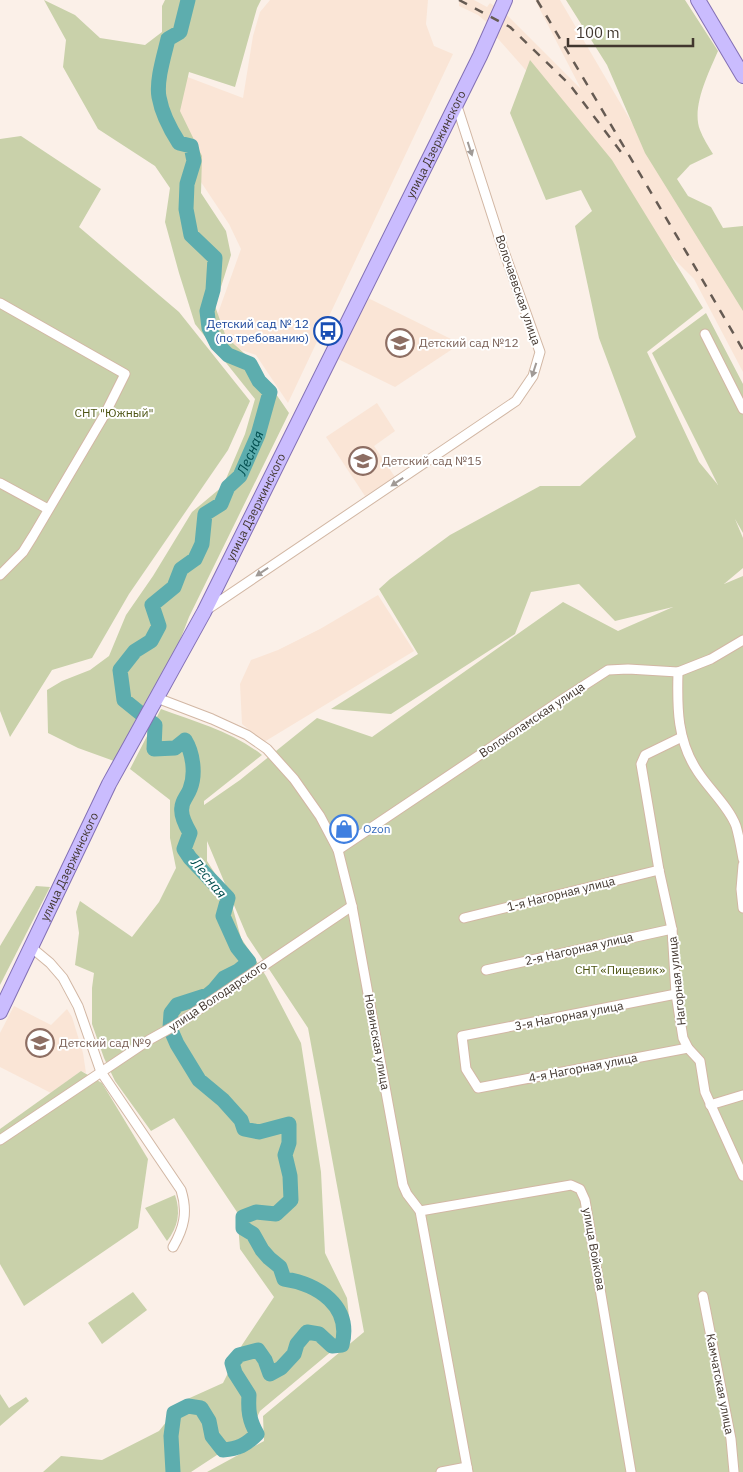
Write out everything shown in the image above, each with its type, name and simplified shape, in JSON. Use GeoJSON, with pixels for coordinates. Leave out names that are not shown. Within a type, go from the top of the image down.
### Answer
{"type":"FeatureCollection","features":[{"type":"Feature","properties":{"kind":"main road","name":"улица Дзержинского"},"geometry":{"type":"LineString","coordinates":[[0,1012],[110,784],[204,612],[480,56],[505,0]]}},
{"type":"Feature","properties":{"kind":"main road"},"geometry":{"type":"LineString","coordinates":[[698,0],[743,76]]}},
{"type":"Feature","properties":{"kind":"street","name":"Волочаевская улица"},"geometry":{"type":"LineString","coordinates":[[204,612],[516,401],[533,376],[540,352],[502,246],[456,103]]}},
{"type":"Feature","properties":{"kind":"street"},"geometry":{"type":"LineString","coordinates":[[0,303],[125,374],[105,414],[23,552],[0,574]]}},
{"type":"Feature","properties":{"kind":"street"},"geometry":{"type":"LineString","coordinates":[[705,334],[743,409]]}},
{"type":"Feature","properties":{"kind":"street"},"geometry":{"type":"LineString","coordinates":[[0,483],[48,509]]}},
{"type":"Feature","properties":{"kind":"street","name":"Волоколамская улица"},"geometry":{"type":"LineString","coordinates":[[338,850],[608,670],[628,669],[678,672],[711,659],[743,641]]}},
{"type":"Feature","properties":{"kind":"street"},"geometry":{"type":"LineString","coordinates":[[678,672],[677,709],[682,737],[697,772],[720,800],[735,824],[743,859]]}},
{"type":"Feature","properties":{"kind":"street","name":"Новинская улица"},"geometry":{"type":"LineString","coordinates":[[157,698],[247,735],[267,749],[294,779],[320,816],[338,850],[352,906],[403,1185],[407,1194],[420,1211],[468,1470]]}},
{"type":"Feature","properties":{"kind":"street","name":"Нагорная улица"},"geometry":{"type":"LineString","coordinates":[[682,737],[645,755],[641,764],[658,870],[672,929],[676,994],[683,1038],[688,1048],[700,1061],[705,1092],[743,1176]]}},
{"type":"Feature","properties":{"kind":"street"},"geometry":{"type":"LineString","coordinates":[[743,865],[741,889],[743,908]]}},
{"type":"Feature","properties":{"kind":"street","name":"1-я Нагорная улица"},"geometry":{"type":"LineString","coordinates":[[464,918],[658,870]]}},
{"type":"Feature","properties":{"kind":"street","name":"улица Володарского"},"geometry":{"type":"LineString","coordinates":[[0,1140],[101,1072],[176,1025],[352,906]]}},
{"type":"Feature","properties":{"kind":"street","name":"2-я Нагорная улица"},"geometry":{"type":"LineString","coordinates":[[486,970],[672,929]]}},
{"type":"Feature","properties":{"kind":"street"},"geometry":{"type":"LineString","coordinates":[[32,948],[50,963],[63,978],[78,1006],[101,1072],[181,1190],[185,1216],[183,1227],[173,1247]]}},
{"type":"Feature","properties":{"kind":"street","name":"3-я Нагорная улица"},"geometry":{"type":"LineString","coordinates":[[478,1088],[466,1069],[462,1036],[676,994]]}},
{"type":"Feature","properties":{"kind":"street","name":"4-я Нагорная улица"},"geometry":{"type":"LineString","coordinates":[[478,1088],[688,1048]]}},
{"type":"Feature","properties":{"kind":"street"},"geometry":{"type":"LineString","coordinates":[[710,1105],[743,1095]]}},
{"type":"Feature","properties":{"kind":"street","name":"улица Войкова"},"geometry":{"type":"LineString","coordinates":[[420,1211],[571,1185],[580,1190],[585,1200],[631,1472]]}},
{"type":"Feature","properties":{"kind":"street","name":"Камчатская улица"},"geometry":{"type":"LineString","coordinates":[[703,1296],[732,1439],[734,1472]]}},
{"type":"Feature","properties":{"kind":"street"},"geometry":{"type":"LineString","coordinates":[[441,1472],[468,1470]]}},
{"type":"Feature","properties":{"kind":"shaded area"},"geometry":{"type":"Polygon","coordinates":[[[270,0],[428,0],[426,24],[434,46],[453,54],[288,403],[256,355],[224,344],[213,327],[241,249],[229,224],[197,176],[169,125],[169,70],[243,98],[253,36],[260,12],[270,0]]]}},
{"type":"Feature","properties":{"kind":"shaded area"},"geometry":{"type":"Polygon","coordinates":[[[459,0],[474,0],[487,7],[490,3],[506,14],[581,89],[535,0],[560,0],[743,310],[743,372],[694,279],[666,251],[606,161],[492,32],[495,29],[478,15],[459,6],[459,0]]]}},
{"type":"Feature","properties":{"kind":"shaded area","name":"Детский сад №12"},"geometry":{"type":"Polygon","coordinates":[[[368,298],[451,339],[457,346],[395,387],[338,359],[368,298]]]}},
{"type":"Feature","properties":{"kind":"shaded area","name":"Детский сад №15"},"geometry":{"type":"Polygon","coordinates":[[[377,403],[395,431],[374,446],[395,477],[365,496],[326,437],[377,403]]]}},
{"type":"Feature","properties":{"kind":"shaded area"},"geometry":{"type":"Polygon","coordinates":[[[378,595],[414,651],[264,742],[242,724],[240,684],[251,660],[278,650],[320,629],[378,595]]]}},
{"type":"Feature","properties":{"kind":"shaded area","name":"Детский сад №9"},"geometry":{"type":"Polygon","coordinates":[[[14,1006],[51,1025],[67,1009],[72,1017],[83,1053],[86,1073],[81,1071],[51,1093],[0,1067],[0,1033],[14,1006]]]}},
{"type":"Feature","properties":{"kind":"green space"},"geometry":{"type":"Polygon","coordinates":[[[44,0],[75,15],[100,38],[145,45],[162,32],[162,6],[165,0],[261,0],[257,8],[235,87],[189,72],[180,111],[202,156],[201,193],[226,231],[231,255],[215,306],[226,337],[254,362],[289,413],[189,617],[177,648],[114,761],[78,748],[48,733],[47,690],[62,681],[90,670],[109,656],[126,615],[153,576],[192,512],[223,486],[245,434],[255,399],[195,324],[165,222],[170,188],[155,166],[98,129],[63,67],[66,40],[44,0]]]}},
{"type":"Feature","properties":{"kind":"green space"},"geometry":{"type":"Polygon","coordinates":[[[566,0],[685,0],[718,51],[702,90],[698,111],[700,130],[713,154],[690,165],[677,179],[688,196],[711,207],[723,228],[743,226],[743,311],[645,153],[607,65],[566,0]]]}},
{"type":"Feature","properties":{"kind":"green space","name":"СНТ «Пищевик»"},"geometry":{"type":"Polygon","coordinates":[[[530,60],[612,160],[703,308],[647,352],[699,462],[718,485],[652,353],[706,313],[743,384],[743,533],[735,519],[743,538],[743,568],[724,584],[743,576],[743,1472],[207,1472],[264,1441],[263,1416],[364,1332],[308,1028],[247,936],[207,841],[207,861],[221,883],[233,909],[241,938],[266,976],[301,1043],[321,1172],[325,1253],[347,1298],[351,1335],[260,1411],[249,1434],[191,1472],[43,1472],[61,1456],[102,1460],[159,1431],[183,1401],[223,1383],[242,1345],[274,1297],[240,1249],[237,1212],[174,1118],[151,1131],[115,1081],[104,1058],[92,1024],[94,973],[75,965],[79,933],[76,912],[80,901],[132,937],[159,902],[176,868],[170,838],[170,800],[130,769],[161,709],[227,734],[262,755],[204,801],[204,805],[240,780],[317,718],[372,737],[563,602],[618,631],[673,607],[615,621],[579,584],[531,592],[515,634],[391,714],[331,709],[418,654],[379,589],[390,579],[450,535],[540,486],[580,486],[636,437],[599,338],[575,226],[592,211],[581,190],[546,200],[510,113],[530,60]]]}},
{"type":"Feature","properties":{"kind":"green space","name":"СНТ \"Южный\""},"geometry":{"type":"Polygon","coordinates":[[[21,136],[101,189],[79,227],[179,312],[250,401],[228,450],[129,594],[92,658],[52,670],[10,737],[0,711],[0,139],[21,136]]]}},
{"type":"Feature","properties":{"kind":"green space"},"geometry":{"type":"Polygon","coordinates":[[[36,886],[50,887],[0,985],[0,946],[36,886]]]}},
{"type":"Feature","properties":{"kind":"green space"},"geometry":{"type":"Polygon","coordinates":[[[81,1071],[102,1083],[148,1159],[138,1228],[24,1306],[0,1264],[0,1129],[81,1071]]]}},
{"type":"Feature","properties":{"kind":"green space"},"geometry":{"type":"Polygon","coordinates":[[[175,1195],[178,1207],[176,1225],[167,1241],[145,1208],[175,1195]]]}},
{"type":"Feature","properties":{"kind":"green space"},"geometry":{"type":"Polygon","coordinates":[[[133,1292],[147,1310],[102,1344],[88,1323],[133,1292]]]}},
{"type":"Feature","properties":{"kind":"green space"},"geometry":{"type":"Polygon","coordinates":[[[0,1394],[9,1408],[26,1397],[29,1401],[0,1426],[0,1394]]]}},
{"type":"Feature","properties":{"kind":"waterway","name":"Лесная"},"geometry":{"type":"LineString","coordinates":[[173,1472],[171,1436],[174,1413],[188,1406],[201,1408],[209,1421],[212,1436],[223,1450],[242,1446],[257,1434],[250,1415],[249,1395],[235,1373],[232,1363],[239,1355],[258,1350],[265,1360],[270,1374],[281,1368],[294,1354],[297,1344],[307,1332],[319,1334],[332,1346],[342,1345],[344,1331],[342,1319],[330,1299],[309,1286],[284,1279],[280,1267],[262,1250],[253,1234],[243,1228],[243,1217],[256,1212],[276,1214],[291,1200],[290,1176],[285,1155],[289,1143],[289,1124],[259,1132],[244,1129],[241,1120],[223,1100],[199,1080],[177,1044],[170,1028],[171,1013],[177,1005],[208,995],[224,978],[238,971],[249,962],[237,947],[223,916],[228,898],[190,858],[184,849],[190,833],[182,810],[183,802],[193,777],[192,757],[188,745],[185,740],[175,748],[154,749],[155,725],[124,700],[120,670],[135,651],[151,641],[159,626],[152,605],[174,587],[181,569],[195,559],[202,544],[205,514],[221,504],[228,487],[240,476],[258,435],[270,392],[259,381],[250,364],[228,355],[217,344],[209,328],[207,311],[213,290],[215,258],[191,235],[186,209],[187,184],[194,161],[191,146],[179,143],[167,121],[159,97],[159,76],[168,39],[180,32],[188,0]]}},
{"type":"Feature","properties":{"kind":"railway"},"geometry":{"type":"LineString","coordinates":[[459,0],[510,27],[570,85],[621,152]]}},
{"type":"Feature","properties":{"kind":"railway"},"geometry":{"type":"LineString","coordinates":[[537,0],[743,350]]}},
{"type":"Feature","properties":{"kind":"place","name":"Детский сад № 12 (по требованию)"},"geometry":{"type":"Point","coordinates":[328,331]}},
{"type":"Feature","properties":{"kind":"place","name":"Детский сад №12"},"geometry":{"type":"Point","coordinates":[400,343]}},
{"type":"Feature","properties":{"kind":"place","name":"Детский сад №15"},"geometry":{"type":"Point","coordinates":[363,461]}},
{"type":"Feature","properties":{"kind":"place","name":"Ozon"},"geometry":{"type":"Point","coordinates":[344,829]}},
{"type":"Feature","properties":{"kind":"place","name":"Детский сад №9"},"geometry":{"type":"Point","coordinates":[40,1043]}}]}
